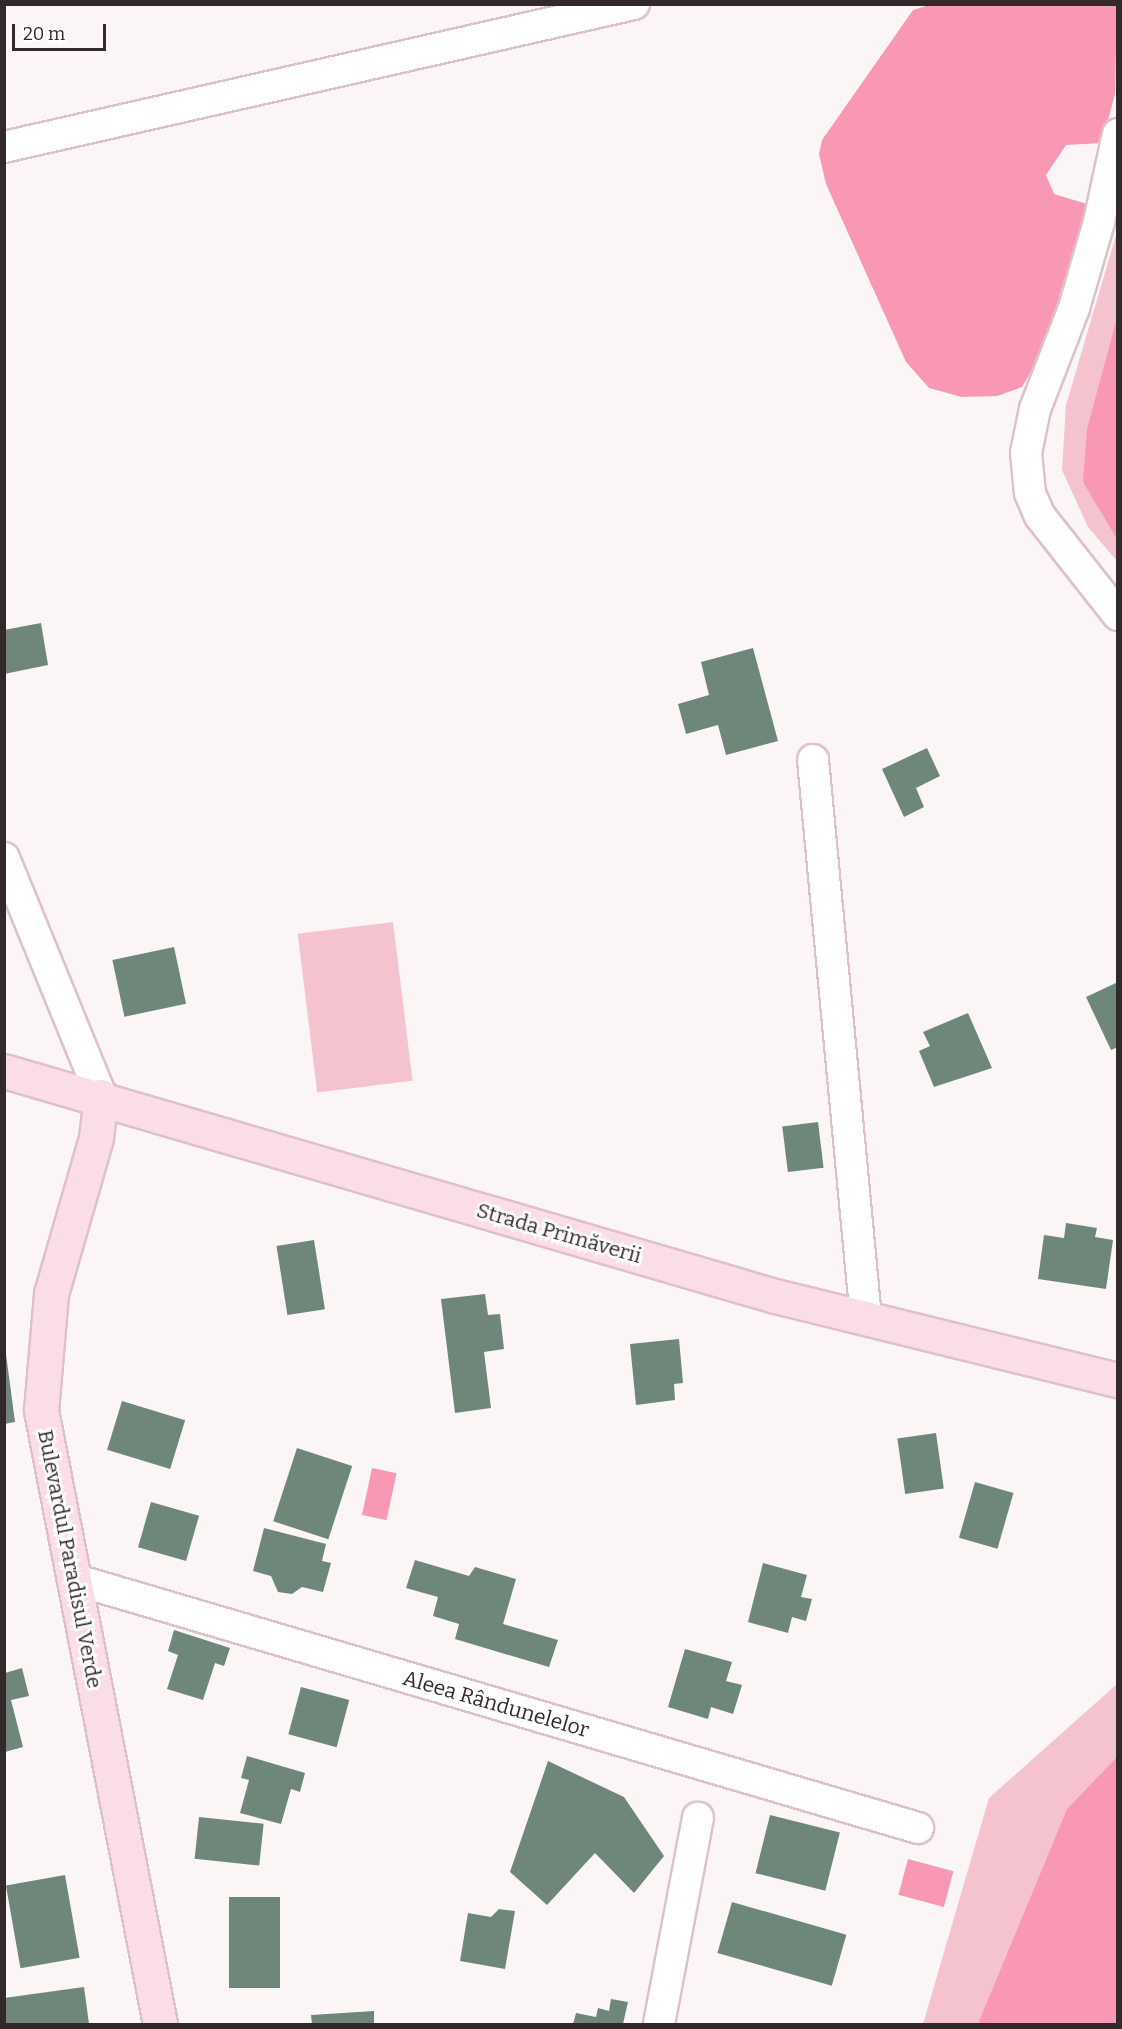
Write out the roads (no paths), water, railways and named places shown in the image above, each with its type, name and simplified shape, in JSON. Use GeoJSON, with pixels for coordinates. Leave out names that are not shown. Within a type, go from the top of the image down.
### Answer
{"type":"FeatureCollection","features":[{"type":"Feature","properties":{"kind":"main road","name":"Strada Primăverii"},"geometry":{"type":"LineString","coordinates":[[4,1071],[101,1096],[866,1319],[1118,1380]]}},
{"type":"Feature","properties":{"kind":"main road","name":"Bulevardul Paradisul Verde"},"geometry":{"type":"LineString","coordinates":[[101,1096],[96,1138],[51,1294],[42,1356],[41,1410],[160,2025]]}},
{"type":"Feature","properties":{"kind":"street"},"geometry":{"type":"LineString","coordinates":[[4,147],[634,4]]}},
{"type":"Feature","properties":{"kind":"street"},"geometry":{"type":"LineString","coordinates":[[1118,134],[1099,222],[1035,409],[1026,453],[1030,493],[1040,516],[1118,615]]}},
{"type":"Feature","properties":{"kind":"street"},"geometry":{"type":"LineString","coordinates":[[813,760],[866,1319]]}},
{"type":"Feature","properties":{"kind":"street"},"geometry":{"type":"LineString","coordinates":[[4,858],[101,1096]]}},
{"type":"Feature","properties":{"kind":"street","name":"Aleea Rândunelelor"},"geometry":{"type":"LineString","coordinates":[[73,1580],[918,1828]]}},
{"type":"Feature","properties":{"kind":"street"},"geometry":{"type":"LineString","coordinates":[[659,2025],[698,1818]]}}]}
